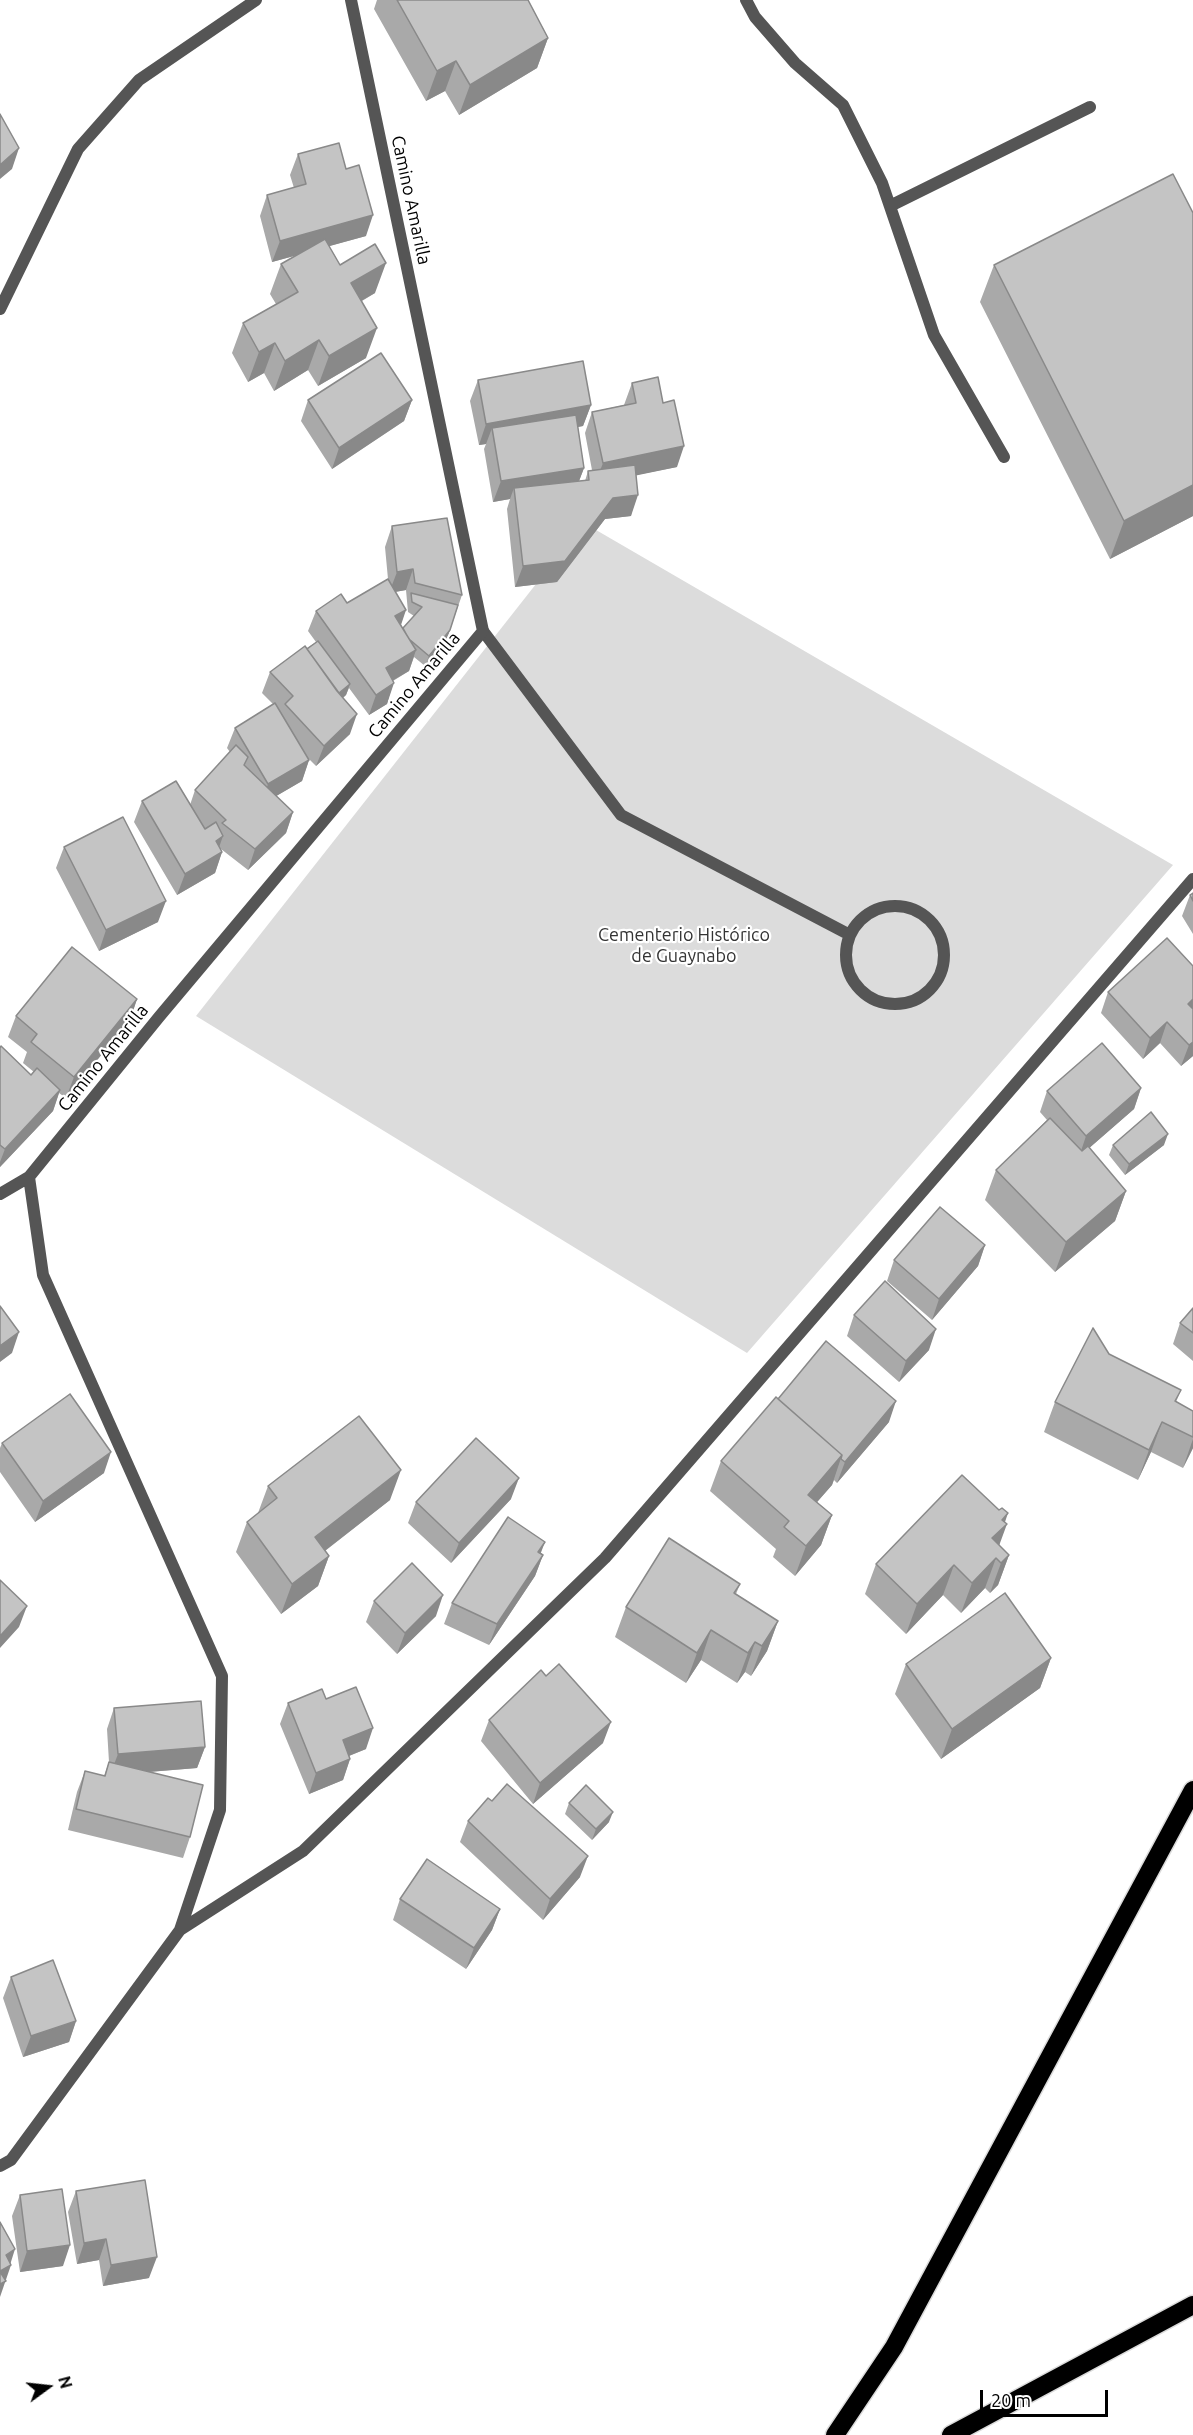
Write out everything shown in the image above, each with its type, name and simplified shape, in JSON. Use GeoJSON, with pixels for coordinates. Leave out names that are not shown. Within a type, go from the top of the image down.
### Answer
{"type":"FeatureCollection","features":[{"type":"Feature","properties":{"kind":"highway"},"geometry":{"type":"LineString","coordinates":[[835,2435],[848,2419],[894,2347],[1193,1790]]}},
{"type":"Feature","properties":{"kind":"highway"},"geometry":{"type":"LineString","coordinates":[[951,2435],[1193,2305]]}},
{"type":"Feature","properties":{"kind":"street"},"geometry":{"type":"LineString","coordinates":[[0,309],[78,149],[139,80],[256,0]]}},
{"type":"Feature","properties":{"kind":"street","name":"Camino Amarilla"},"geometry":{"type":"LineString","coordinates":[[0,1194],[29,1177],[159,1017],[483,631],[351,0]]}},
{"type":"Feature","properties":{"kind":"street"},"geometry":{"type":"LineString","coordinates":[[746,0],[755,17],[795,63],[843,105],[882,183],[934,335],[1004,457]]}},
{"type":"Feature","properties":{"kind":"street"},"geometry":{"type":"LineString","coordinates":[[890,206],[1090,107]]}},
{"type":"Feature","properties":{"kind":"street"},"geometry":{"type":"LineString","coordinates":[[483,631],[621,815],[850,935]]}},
{"type":"Feature","properties":{"kind":"street"},"geometry":{"type":"LineString","coordinates":[[180,1930],[303,1851],[605,1558],[1193,879]]}},
{"type":"Feature","properties":{"kind":"street"},"geometry":{"type":"LineString","coordinates":[[891,905],[916,910],[930,921],[940,936],[944,960],[940,972],[930,988],[916,999],[892,1004],[880,1002],[869,996],[852,978],[846,954],[850,935],[859,921],[868,913],[879,908],[891,905]]}},
{"type":"Feature","properties":{"kind":"street"},"geometry":{"type":"LineString","coordinates":[[0,2166],[11,2160],[180,1930],[220,1810],[222,1676],[43,1275],[29,1177]]}},
{"type":"Feature","properties":{"kind":"green space","name":"Cementerio Histórico de Guaynabo"},"geometry":{"type":"Polygon","coordinates":[[[584,523],[1173,865],[747,1353],[196,1016],[584,523]]]}},
{"type":"Feature","properties":{"kind":"building"},"geometry":{"type":"Polygon","coordinates":[[[397,0],[528,0],[548,38],[470,85],[456,61],[437,71],[397,0]]]}},
{"type":"Feature","properties":{"kind":"building"},"geometry":{"type":"Polygon","coordinates":[[[0,114],[19,148],[0,165],[0,114]]]}},
{"type":"Feature","properties":{"kind":"building"},"geometry":{"type":"Polygon","coordinates":[[[339,143],[346,169],[359,165],[373,215],[280,241],[267,195],[306,184],[298,154],[339,143]]]}},
{"type":"Feature","properties":{"kind":"building"},"geometry":{"type":"Polygon","coordinates":[[[1173,174],[1193,213],[1193,485],[1124,521],[994,265],[1173,174]]]}},
{"type":"Feature","properties":{"kind":"building"},"geometry":{"type":"Polygon","coordinates":[[[325,239],[340,265],[375,244],[386,263],[351,283],[377,328],[329,356],[319,340],[285,361],[275,343],[259,352],[243,323],[298,292],[281,264],[325,239]]]}},
{"type":"Feature","properties":{"kind":"building"},"geometry":{"type":"Polygon","coordinates":[[[381,353],[412,400],[339,448],[308,400],[381,353]]]}},
{"type":"Feature","properties":{"kind":"building"},"geometry":{"type":"Polygon","coordinates":[[[583,361],[591,405],[486,424],[478,380],[583,361]]]}},
{"type":"Feature","properties":{"kind":"building"},"geometry":{"type":"Polygon","coordinates":[[[658,377],[663,403],[674,400],[684,446],[603,463],[592,412],[636,403],[632,383],[658,377]]]}},
{"type":"Feature","properties":{"kind":"building"},"geometry":{"type":"Polygon","coordinates":[[[576,415],[584,468],[501,481],[492,428],[576,415]]]}},
{"type":"Feature","properties":{"kind":"building"},"geometry":{"type":"Polygon","coordinates":[[[635,465],[638,495],[613,498],[565,561],[523,566],[514,488],[589,480],[588,471],[635,465]]]}},
{"type":"Feature","properties":{"kind":"building"},"geometry":{"type":"Polygon","coordinates":[[[447,518],[462,595],[415,583],[413,569],[397,572],[392,526],[447,518]]]}},
{"type":"Feature","properties":{"kind":"building"},"geometry":{"type":"Polygon","coordinates":[[[388,579],[406,610],[395,616],[416,650],[386,668],[394,683],[376,695],[316,611],[341,594],[347,603],[388,579]]]}},
{"type":"Feature","properties":{"kind":"building"},"geometry":{"type":"Polygon","coordinates":[[[411,593],[458,605],[450,630],[429,656],[409,639],[403,628],[422,607],[412,602],[411,593]]]}},
{"type":"Feature","properties":{"kind":"building"},"geometry":{"type":"Polygon","coordinates":[[[318,641],[350,684],[339,693],[307,649],[318,641]]]}},
{"type":"Feature","properties":{"kind":"building"},"geometry":{"type":"Polygon","coordinates":[[[305,646],[337,691],[357,714],[324,746],[285,704],[293,696],[270,672],[305,646]]]}},
{"type":"Feature","properties":{"kind":"building"},"geometry":{"type":"Polygon","coordinates":[[[275,703],[309,760],[268,784],[235,728],[275,703]]]}},
{"type":"Feature","properties":{"kind":"building"},"geometry":{"type":"Polygon","coordinates":[[[236,745],[248,757],[244,765],[293,812],[255,849],[222,823],[226,820],[195,790],[236,745]]]}},
{"type":"Feature","properties":{"kind":"building"},"geometry":{"type":"Polygon","coordinates":[[[176,781],[205,829],[216,822],[223,836],[216,841],[222,852],[185,874],[142,801],[176,781]]]}},
{"type":"Feature","properties":{"kind":"building"},"geometry":{"type":"Polygon","coordinates":[[[123,817],[166,901],[106,930],[64,847],[123,817]]]}},
{"type":"Feature","properties":{"kind":"building"},"geometry":{"type":"Polygon","coordinates":[[[1167,938],[1193,966],[1193,999],[1188,1004],[1193,1009],[1193,1042],[1189,1045],[1167,1022],[1150,1038],[1108,992],[1167,938]]]}},
{"type":"Feature","properties":{"kind":"building"},"geometry":{"type":"Polygon","coordinates":[[[72,947],[137,999],[74,1077],[31,1042],[37,1034],[16,1016],[72,947]]]}},
{"type":"Feature","properties":{"kind":"building"},"geometry":{"type":"Polygon","coordinates":[[[1102,1043],[1141,1088],[1086,1136],[1047,1091],[1102,1043]]]}},
{"type":"Feature","properties":{"kind":"building"},"geometry":{"type":"Polygon","coordinates":[[[1,1046],[31,1075],[37,1068],[60,1090],[5,1149],[0,1145],[1,1046]]]}},
{"type":"Feature","properties":{"kind":"building"},"geometry":{"type":"Polygon","coordinates":[[[1151,1112],[1168,1134],[1129,1164],[1113,1145],[1151,1112]]]}},
{"type":"Feature","properties":{"kind":"building"},"geometry":{"type":"Polygon","coordinates":[[[1050,1118],[1082,1151],[1088,1146],[1126,1191],[1066,1242],[996,1170],[1050,1118]]]}},
{"type":"Feature","properties":{"kind":"building"},"geometry":{"type":"Polygon","coordinates":[[[940,1207],[985,1245],[939,1299],[894,1260],[940,1207]]]}},
{"type":"Feature","properties":{"kind":"building"},"geometry":{"type":"Polygon","coordinates":[[[885,1281],[936,1329],[906,1361],[854,1315],[885,1281]]]}},
{"type":"Feature","properties":{"kind":"building"},"geometry":{"type":"Polygon","coordinates":[[[0,1306],[19,1332],[0,1346],[0,1306]]]}},
{"type":"Feature","properties":{"kind":"building"},"geometry":{"type":"Polygon","coordinates":[[[1193,1308],[1193,1333],[1180,1323],[1193,1308]]]}},
{"type":"Feature","properties":{"kind":"building"},"geometry":{"type":"Polygon","coordinates":[[[1093,1328],[1109,1354],[1181,1390],[1175,1401],[1193,1411],[1193,1437],[1162,1422],[1149,1450],[1055,1402],[1093,1328]]]}},
{"type":"Feature","properties":{"kind":"building"},"geometry":{"type":"Polygon","coordinates":[[[826,1341],[896,1401],[845,1462],[841,1459],[842,1455],[778,1399],[826,1341]]]}},
{"type":"Feature","properties":{"kind":"building"},"geometry":{"type":"Polygon","coordinates":[[[70,1394],[111,1452],[43,1501],[2,1443],[70,1394]]]}},
{"type":"Feature","properties":{"kind":"building"},"geometry":{"type":"Polygon","coordinates":[[[776,1397],[842,1455],[808,1495],[832,1515],[806,1546],[784,1527],[789,1521],[721,1461],[776,1397]]]}},
{"type":"Feature","properties":{"kind":"building"},"geometry":{"type":"Polygon","coordinates":[[[359,1416],[401,1470],[315,1537],[329,1556],[292,1584],[247,1522],[277,1498],[268,1486],[359,1416]]]}},
{"type":"Feature","properties":{"kind":"building"},"geometry":{"type":"Polygon","coordinates":[[[476,1438],[519,1478],[459,1543],[416,1502],[476,1438]]]}},
{"type":"Feature","properties":{"kind":"building"},"geometry":{"type":"Polygon","coordinates":[[[962,1475],[999,1510],[1002,1508],[1008,1513],[1002,1520],[1007,1524],[992,1538],[1009,1555],[1001,1563],[996,1558],[972,1583],[954,1565],[917,1604],[876,1564],[962,1475]]]}},
{"type":"Feature","properties":{"kind":"building"},"geometry":{"type":"Polygon","coordinates":[[[508,1517],[545,1542],[538,1552],[543,1555],[497,1624],[452,1603],[508,1517]]]}},
{"type":"Feature","properties":{"kind":"building"},"geometry":{"type":"Polygon","coordinates":[[[669,1538],[740,1584],[734,1593],[778,1621],[762,1646],[755,1642],[748,1653],[711,1630],[697,1653],[626,1607],[669,1538]]]}},
{"type":"Feature","properties":{"kind":"building"},"geometry":{"type":"Polygon","coordinates":[[[412,1563],[443,1595],[405,1633],[374,1601],[412,1563]]]}},
{"type":"Feature","properties":{"kind":"building"},"geometry":{"type":"Polygon","coordinates":[[[0,1580],[27,1606],[0,1636],[0,1580]]]}},
{"type":"Feature","properties":{"kind":"building"},"geometry":{"type":"Polygon","coordinates":[[[1005,1593],[1051,1658],[952,1729],[906,1664],[1005,1593]]]}},
{"type":"Feature","properties":{"kind":"building"},"geometry":{"type":"Polygon","coordinates":[[[559,1664],[611,1722],[540,1783],[489,1720],[541,1670],[546,1676],[559,1664]]]}},
{"type":"Feature","properties":{"kind":"building"},"geometry":{"type":"Polygon","coordinates":[[[356,1687],[373,1728],[343,1740],[350,1759],[316,1773],[288,1703],[322,1689],[326,1699],[356,1687]]]}},
{"type":"Feature","properties":{"kind":"building"},"geometry":{"type":"Polygon","coordinates":[[[201,1701],[205,1747],[118,1754],[114,1708],[201,1701]]]}},
{"type":"Feature","properties":{"kind":"building"},"geometry":{"type":"Polygon","coordinates":[[[109,1762],[203,1785],[190,1837],[76,1809],[85,1771],[105,1776],[109,1762]]]}},
{"type":"Feature","properties":{"kind":"building"},"geometry":{"type":"Polygon","coordinates":[[[507,1784],[588,1856],[550,1899],[468,1821],[488,1798],[492,1801],[507,1784]]]}},
{"type":"Feature","properties":{"kind":"building"},"geometry":{"type":"Polygon","coordinates":[[[586,1785],[613,1812],[596,1829],[569,1803],[586,1785]]]}},
{"type":"Feature","properties":{"kind":"building"},"geometry":{"type":"Polygon","coordinates":[[[427,1859],[500,1909],[474,1948],[400,1899],[427,1859]]]}},
{"type":"Feature","properties":{"kind":"building"},"geometry":{"type":"Polygon","coordinates":[[[53,1960],[76,2021],[31,2036],[11,1977],[53,1960]]]}},
{"type":"Feature","properties":{"kind":"building"},"geometry":{"type":"Polygon","coordinates":[[[145,2180],[157,2257],[111,2265],[106,2239],[84,2243],[76,2191],[145,2180]]]}},
{"type":"Feature","properties":{"kind":"building"},"geometry":{"type":"Polygon","coordinates":[[[62,2189],[70,2245],[27,2251],[20,2195],[62,2189]]]}},
{"type":"Feature","properties":{"kind":"building"},"geometry":{"type":"Polygon","coordinates":[[[0,2222],[15,2249],[6,2255],[11,2265],[0,2271],[0,2222]]]}},
{"type":"Feature","properties":{"kind":"building"},"geometry":{"type":"Polygon","coordinates":[[[0,2272],[6,2281],[0,2284],[0,2272]]]}}]}
